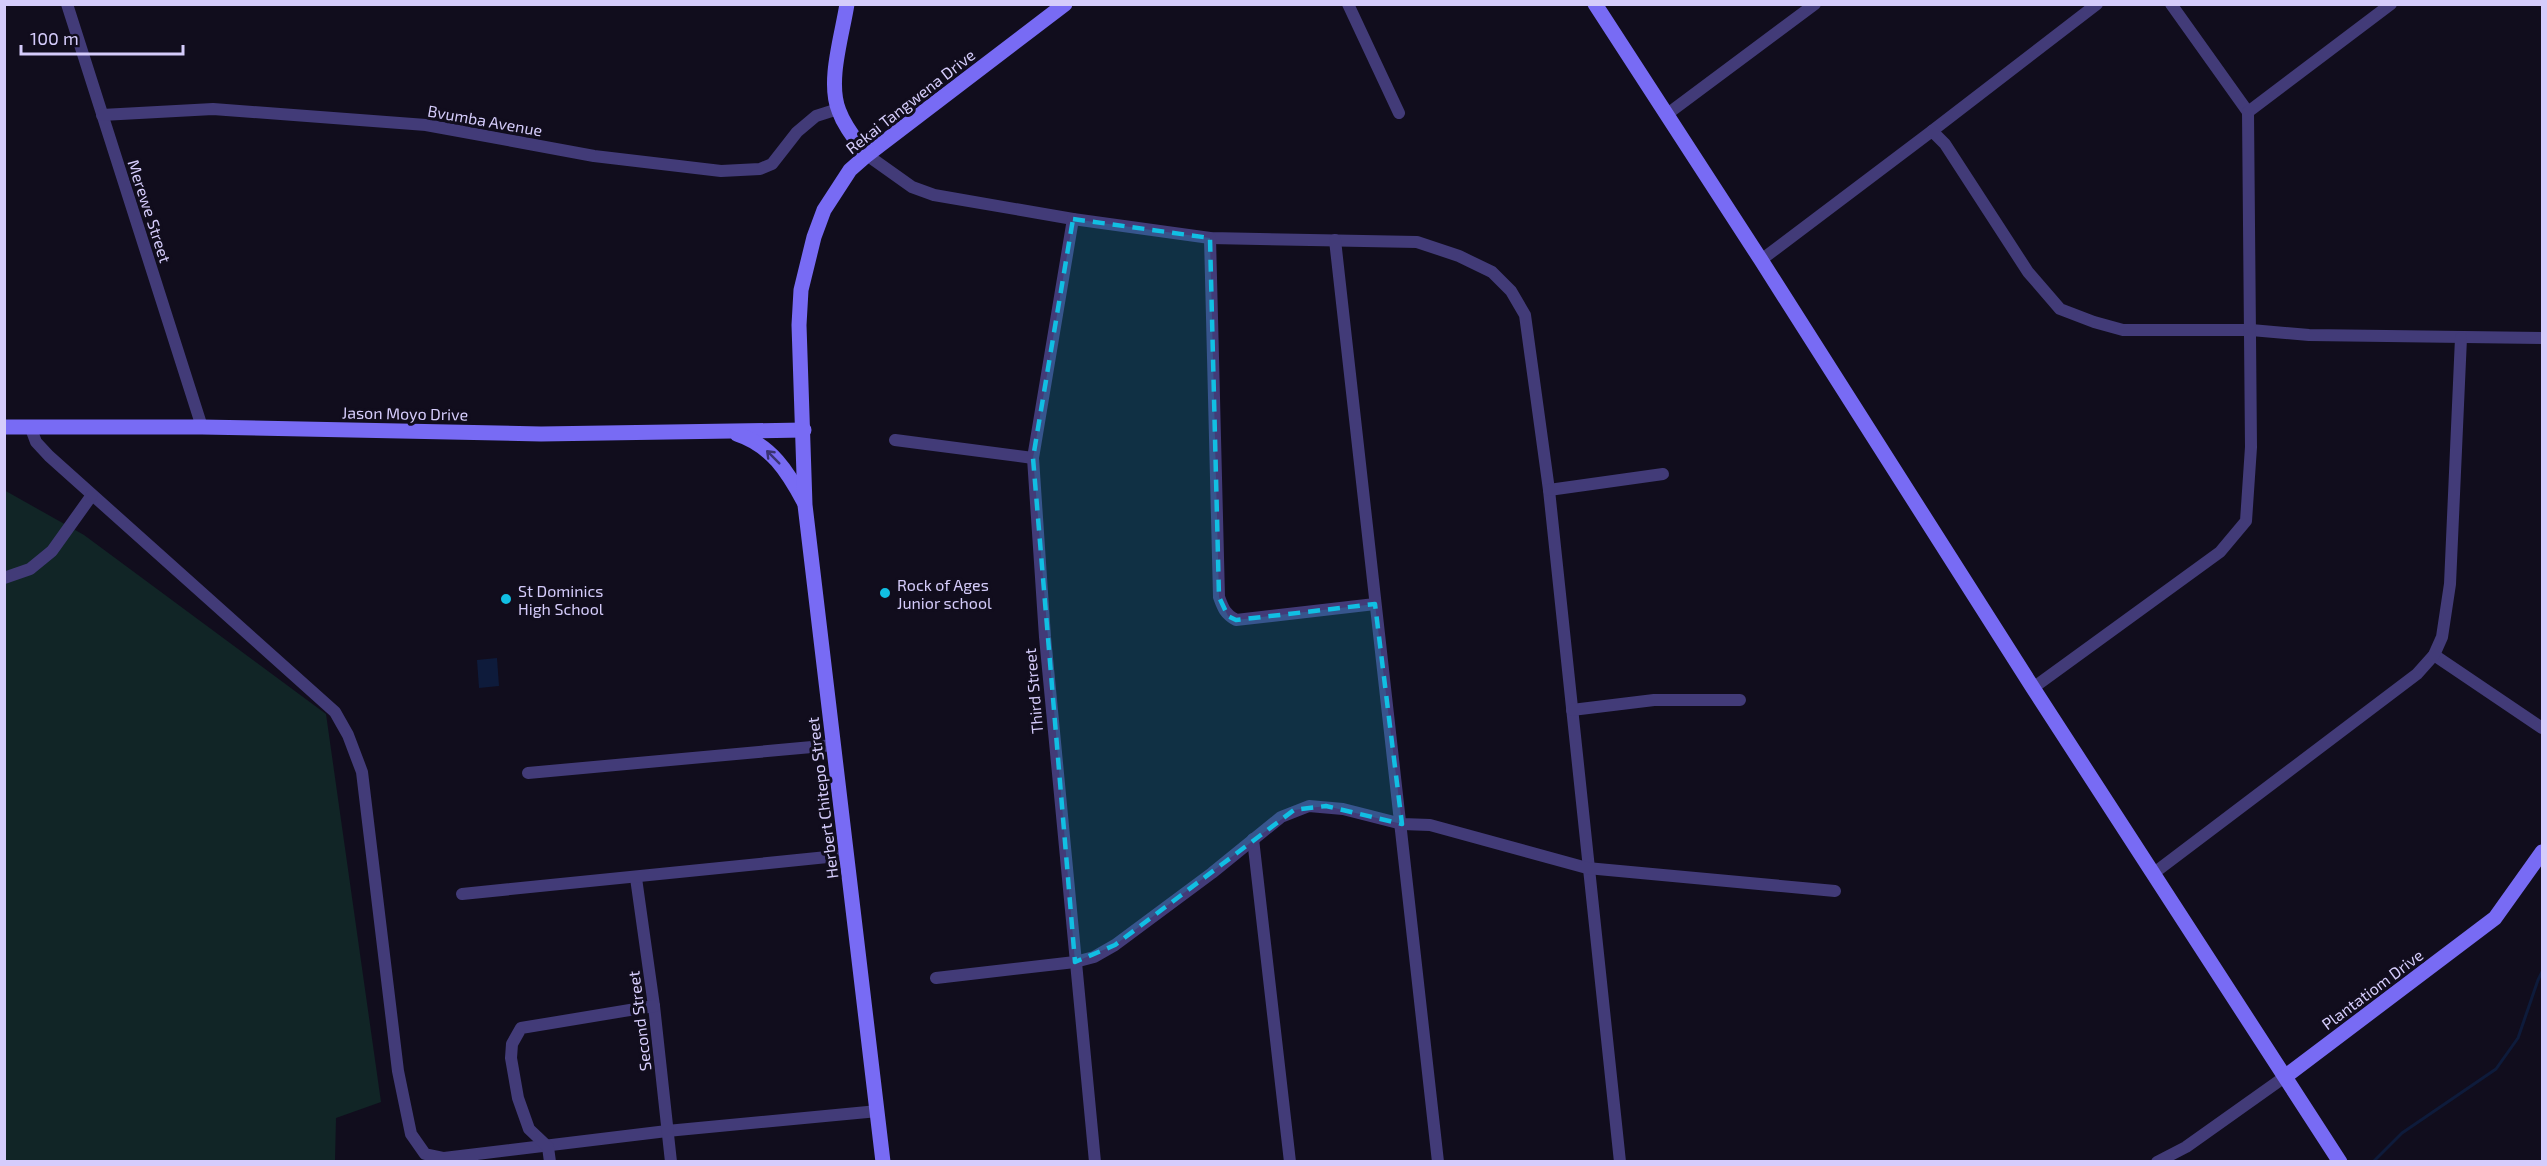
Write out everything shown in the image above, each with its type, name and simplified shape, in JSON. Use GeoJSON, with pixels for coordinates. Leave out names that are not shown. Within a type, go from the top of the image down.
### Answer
{"type":"FeatureCollection","features":[{"type":"Feature","properties":{"kind":"street","name":"Merewe Street"},"geometry":{"type":"LineString","coordinates":[[68,4],[202,427]]}},
{"type":"Feature","properties":{"kind":"street"},"geometry":{"type":"LineString","coordinates":[[847,4],[834,83],[838,109],[846,127],[867,155],[912,187],[934,195],[1073,219],[1210,238],[1417,242],[1459,255],[1492,272],[1511,291],[1525,315],[1549,490],[1587,868],[1620,1161]]}},
{"type":"Feature","properties":{"kind":"street","name":"Rekai Tangwena Drive"},"geometry":{"type":"LineString","coordinates":[[804,430],[799,325],[801,290],[814,237],[824,210],[850,171],[867,155],[1065,4]]}},
{"type":"Feature","properties":{"kind":"street"},"geometry":{"type":"LineString","coordinates":[[1348,4],[1399,113]]}},
{"type":"Feature","properties":{"kind":"street"},"geometry":{"type":"LineString","coordinates":[[1595,4],[2033,688],[2340,1161]]}},
{"type":"Feature","properties":{"kind":"street"},"geometry":{"type":"LineString","coordinates":[[1666,115],[1815,4]]}},
{"type":"Feature","properties":{"kind":"street"},"geometry":{"type":"LineString","coordinates":[[1761,260],[1932,132],[2097,4]]}},
{"type":"Feature","properties":{"kind":"street"},"geometry":{"type":"LineString","coordinates":[[2033,688],[2220,552],[2246,521],[2251,447],[2247,112],[2171,4]]}},
{"type":"Feature","properties":{"kind":"street"},"geometry":{"type":"LineString","coordinates":[[2247,112],[2391,4]]}},
{"type":"Feature","properties":{"kind":"street","name":"Bvumba Avenue"},"geometry":{"type":"LineString","coordinates":[[102,115],[213,109],[426,125],[594,156],[721,171],[760,169],[772,164],[798,132],[816,116],[838,109]]}},
{"type":"Feature","properties":{"kind":"street"},"geometry":{"type":"LineString","coordinates":[[1932,132],[1945,144],[2028,272],[2060,309],[2094,322],[2123,330],[2251,330],[2309,335],[2542,338]]}},
{"type":"Feature","properties":{"kind":"street","name":"Third Street"},"geometry":{"type":"LineString","coordinates":[[1073,219],[1033,459],[1045,637],[1095,1161]]}},
{"type":"Feature","properties":{"kind":"street"},"geometry":{"type":"LineString","coordinates":[[1210,238],[1219,597],[1223,609],[1228,616],[1236,620],[1375,604]]}},
{"type":"Feature","properties":{"kind":"street"},"geometry":{"type":"LineString","coordinates":[[1335,240],[1438,1161]]}},
{"type":"Feature","properties":{"kind":"street"},"geometry":{"type":"LineString","coordinates":[[2154,873],[2417,674],[2434,655],[2442,637],[2450,584],[2461,338]]}},
{"type":"Feature","properties":{"kind":"street"},"geometry":{"type":"LineString","coordinates":[[30,426],[36,442],[92,495],[335,712],[348,735],[362,772],[398,1071],[411,1134],[427,1158],[445,1160],[668,1131],[878,1111]]}},
{"type":"Feature","properties":{"kind":"street","name":"Jason Moyo Drive"},"geometry":{"type":"LineString","coordinates":[[4,427],[202,427],[541,434],[804,430]]}},
{"type":"Feature","properties":{"kind":"street","name":"Herbert Chitepo Street"},"geometry":{"type":"LineString","coordinates":[[804,430],[805,505],[883,1161]]}},
{"type":"Feature","properties":{"kind":"street"},"geometry":{"type":"LineString","coordinates":[[713,431],[733,432],[760,445],[789,473],[805,505]]}},
{"type":"Feature","properties":{"kind":"street"},"geometry":{"type":"LineString","coordinates":[[894,440],[1033,459]]}},
{"type":"Feature","properties":{"kind":"street"},"geometry":{"type":"LineString","coordinates":[[1549,490],[1663,474]]}},
{"type":"Feature","properties":{"kind":"street"},"geometry":{"type":"LineString","coordinates":[[4,578],[30,569],[52,551],[92,495]]}},
{"type":"Feature","properties":{"kind":"street"},"geometry":{"type":"LineString","coordinates":[[2434,655],[2542,728]]}},
{"type":"Feature","properties":{"kind":"street"},"geometry":{"type":"LineString","coordinates":[[1572,710],[1654,700],[1740,700]]}},
{"type":"Feature","properties":{"kind":"street"},"geometry":{"type":"LineString","coordinates":[[528,773],[834,745]]}},
{"type":"Feature","properties":{"kind":"street"},"geometry":{"type":"LineString","coordinates":[[936,978],[1076,962],[1094,957],[1115,945],[1281,817],[1309,806],[1343,809],[1402,824],[1430,825],[1587,868],[1835,891]]}},
{"type":"Feature","properties":{"kind":"street"},"geometry":{"type":"LineString","coordinates":[[1253,839],[1290,1161]]}},
{"type":"Feature","properties":{"kind":"street","name":"Plantatiom Drive"},"geometry":{"type":"LineString","coordinates":[[2286,1076],[2495,918],[2542,852]]}},
{"type":"Feature","properties":{"kind":"street"},"geometry":{"type":"LineString","coordinates":[[462,894],[847,855]]}},
{"type":"Feature","properties":{"kind":"street","name":"Second Street"},"geometry":{"type":"LineString","coordinates":[[636,878],[654,1006],[671,1161]]}},
{"type":"Feature","properties":{"kind":"street"},"geometry":{"type":"LineString","coordinates":[[550,1161],[548,1147],[529,1129],[518,1098],[510,1058],[512,1044],[521,1028],[654,1006]]}},
{"type":"Feature","properties":{"kind":"street"},"geometry":{"type":"LineString","coordinates":[[2157,1161],[2186,1147],[2286,1076]]}},
{"type":"Feature","properties":{"kind":"highlighted area"},"geometry":{"type":"Polygon","coordinates":[[[1073,219],[1210,238],[1219,597],[1228,616],[1236,620],[1375,604],[1402,824],[1326,806],[1294,810],[1115,945],[1075,962],[1033,458],[1073,219]]]}},
{"type":"Feature","properties":{"kind":"green space"},"geometry":{"type":"Polygon","coordinates":[[[4,490],[84,535],[326,714],[381,1102],[336,1118],[335,1161],[5,1161],[4,490]]]}},
{"type":"Feature","properties":{"kind":"water"},"geometry":{"type":"Polygon","coordinates":[[[497,658],[499,686],[479,688],[477,660],[497,658]]]}},
{"type":"Feature","properties":{"kind":"waterway"},"geometry":{"type":"LineString","coordinates":[[2373,1162],[2402,1133],[2496,1069],[2518,1038],[2542,972]]}},
{"type":"Feature","properties":{"kind":"place","name":"Rock of Ages Junior school"},"geometry":{"type":"Point","coordinates":[885,593]}},
{"type":"Feature","properties":{"kind":"place","name":"St Dominics High School"},"geometry":{"type":"Point","coordinates":[506,599]}}]}
